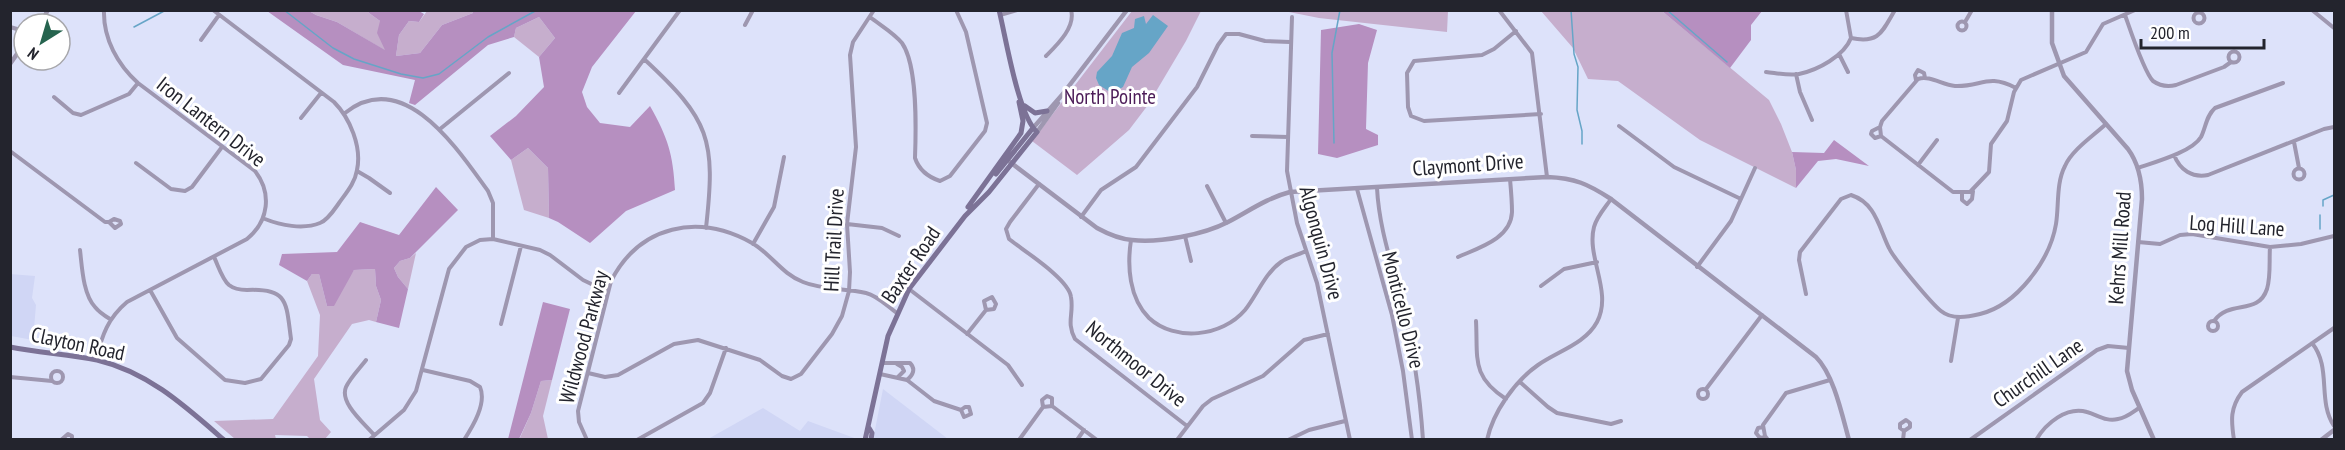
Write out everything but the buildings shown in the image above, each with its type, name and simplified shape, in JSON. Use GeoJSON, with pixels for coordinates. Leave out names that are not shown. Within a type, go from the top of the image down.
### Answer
{"type":"FeatureCollection","features":[{"type":"Feature","properties":{"kind":"main road"},"geometry":{"type":"LineString","coordinates":[[999,13],[1022,103],[1035,130]]}},
{"type":"Feature","properties":{"kind":"main road"},"geometry":{"type":"LineString","coordinates":[[965,216],[965,212],[1021,133],[1023,121],[1015,74]]}},
{"type":"Feature","properties":{"kind":"main road"},"geometry":{"type":"LineString","coordinates":[[1022,103],[1031,112],[1047,111]]}},
{"type":"Feature","properties":{"kind":"main road","name":"Baxter Road"},"geometry":{"type":"LineString","coordinates":[[865,440],[882,363],[897,313],[909,289],[984,190],[1035,130]]}},
{"type":"Feature","properties":{"kind":"main road","name":"Clayton Road"},"geometry":{"type":"LineString","coordinates":[[10,347],[96,360],[130,371],[163,389],[224,440]]}},
{"type":"Feature","properties":{"kind":"main road","name":"Baxter Road"},"geometry":{"type":"LineString","coordinates":[[869,428],[872,433],[871,440]]}},
{"type":"Feature","properties":{"kind":"street","name":"Iron Lantern Drive"},"geometry":{"type":"LineString","coordinates":[[104,10],[107,32],[118,62],[138,83],[255,171],[266,193],[264,219]]}},
{"type":"Feature","properties":{"kind":"street"},"geometry":{"type":"LineString","coordinates":[[96,360],[104,330],[110,319],[127,302],[247,239],[255,233],[264,219],[281,225],[320,223],[327,218],[350,187],[357,171],[358,157],[351,125],[345,113],[213,10]]}},
{"type":"Feature","properties":{"kind":"street"},"geometry":{"type":"LineString","coordinates":[[619,93],[680,10]]}},
{"type":"Feature","properties":{"kind":"street"},"geometry":{"type":"LineString","coordinates":[[745,25],[753,10]]}},
{"type":"Feature","properties":{"kind":"street","name":"Hill Trail Drive"},"geometry":{"type":"LineString","coordinates":[[588,373],[605,377],[618,375],[674,344],[698,340],[760,360],[787,378],[796,378],[832,334],[842,316],[849,291],[847,224],[856,147],[850,49],[874,10]]}},
{"type":"Feature","properties":{"kind":"street"},"geometry":{"type":"LineString","coordinates":[[870,17],[898,38],[906,51],[916,109],[915,158],[922,170],[940,181],[953,172],[985,131],[987,123],[966,32],[956,10]]}},
{"type":"Feature","properties":{"kind":"street"},"geometry":{"type":"LineString","coordinates":[[999,13],[1017,10]]}},
{"type":"Feature","properties":{"kind":"street"},"geometry":{"type":"LineString","coordinates":[[1046,56],[1061,39],[1069,25],[1073,16],[1071,10]]}},
{"type":"Feature","properties":{"kind":"street"},"geometry":{"type":"LineString","coordinates":[[1035,130],[1127,10]]}},
{"type":"Feature","properties":{"kind":"street"},"geometry":{"type":"LineString","coordinates":[[1499,10],[1532,53],[1547,177]]}},
{"type":"Feature","properties":{"kind":"street"},"geometry":{"type":"LineString","coordinates":[[1766,72],[1796,74],[1809,71],[1847,48],[1851,38],[1846,10]]}},
{"type":"Feature","properties":{"kind":"street"},"geometry":{"type":"LineString","coordinates":[[1851,38],[1866,40],[1878,36],[1895,10]]}},
{"type":"Feature","properties":{"kind":"street"},"geometry":{"type":"LineString","coordinates":[[1965,22],[1972,10]]}},
{"type":"Feature","properties":{"kind":"street","name":"Kehrs Mill Road"},"geometry":{"type":"LineString","coordinates":[[2052,10],[2052,43],[2058,64],[2068,82],[2128,148],[2139,168],[2142,199],[2128,378],[2154,439]]}},
{"type":"Feature","properties":{"kind":"street"},"geometry":{"type":"LineString","coordinates":[[1962,194],[1962,200],[1967,204],[1972,199],[1973,191],[1989,172],[1991,144],[2007,122],[2016,88],[2025,77],[2086,52],[2103,24],[2135,10]]}},
{"type":"Feature","properties":{"kind":"street"},"geometry":{"type":"LineString","coordinates":[[2312,10],[2334,28]]}},
{"type":"Feature","properties":{"kind":"street"},"geometry":{"type":"LineString","coordinates":[[201,40],[219,15]]}},
{"type":"Feature","properties":{"kind":"street"},"geometry":{"type":"LineString","coordinates":[[2125,15],[2149,76],[2160,85],[2176,85],[2224,67],[2231,62]]}},
{"type":"Feature","properties":{"kind":"street","name":"Algonquin Drive"},"geometry":{"type":"LineString","coordinates":[[1292,16],[1287,171],[1297,223],[1317,283],[1350,440]]}},
{"type":"Feature","properties":{"kind":"street"},"geometry":{"type":"LineString","coordinates":[[1516,31],[1494,50],[1482,55],[1414,61],[1407,73],[1409,112],[1419,120],[1541,114]]}},
{"type":"Feature","properties":{"kind":"street"},"geometry":{"type":"LineString","coordinates":[[1081,217],[1101,190],[1136,167],[1197,87],[1226,34],[1239,34],[1265,41],[1290,42]]}},
{"type":"Feature","properties":{"kind":"street"},"geometry":{"type":"LineString","coordinates":[[1839,54],[1848,72]]}},
{"type":"Feature","properties":{"kind":"street"},"geometry":{"type":"LineString","coordinates":[[644,59],[690,106],[705,136],[711,166],[706,228]]}},
{"type":"Feature","properties":{"kind":"street"},"geometry":{"type":"LineString","coordinates":[[1916,81],[1915,75],[1918,70],[1924,73],[1925,78]]}},
{"type":"Feature","properties":{"kind":"street"},"geometry":{"type":"LineString","coordinates":[[440,129],[509,73]]}},
{"type":"Feature","properties":{"kind":"street"},"geometry":{"type":"LineString","coordinates":[[1796,74],[1800,92],[1812,120]]}},
{"type":"Feature","properties":{"kind":"street"},"geometry":{"type":"LineString","coordinates":[[1973,191],[1962,194],[1953,192],[1918,165],[1881,131],[1882,121],[1916,81],[1925,78],[1954,86],[1996,80],[2016,88]]}},
{"type":"Feature","properties":{"kind":"street"},"geometry":{"type":"LineString","coordinates":[[54,97],[73,113],[81,115],[129,94],[138,83]]}},
{"type":"Feature","properties":{"kind":"street"},"geometry":{"type":"LineString","coordinates":[[2139,168],[2174,155],[2198,141],[2208,117],[2215,108],[2283,83]]}},
{"type":"Feature","properties":{"kind":"street"},"geometry":{"type":"LineString","coordinates":[[302,118],[321,92]]}},
{"type":"Feature","properties":{"kind":"street"},"geometry":{"type":"LineString","coordinates":[[1035,130],[1047,111],[1062,96]]}},
{"type":"Feature","properties":{"kind":"street"},"geometry":{"type":"LineString","coordinates":[[345,113],[368,100],[387,99],[407,106],[428,118],[440,129],[488,191],[493,203],[493,239]]}},
{"type":"Feature","properties":{"kind":"street"},"geometry":{"type":"LineString","coordinates":[[1806,294],[1799,260],[1800,252],[1841,199],[1847,195],[1854,195],[1873,211],[1880,222],[1891,252],[1944,314],[1958,318],[1977,315],[1992,309],[2008,299],[2033,276],[2048,253],[2064,167],[2072,156],[2106,124]]}},
{"type":"Feature","properties":{"kind":"street"},"geometry":{"type":"LineString","coordinates":[[1619,126],[1674,167],[1741,199]]}},
{"type":"Feature","properties":{"kind":"street"},"geometry":{"type":"LineString","coordinates":[[2174,155],[2184,170],[2202,177],[2334,127]]}},
{"type":"Feature","properties":{"kind":"street"},"geometry":{"type":"LineString","coordinates":[[1252,136],[1288,137]]}},
{"type":"Feature","properties":{"kind":"street"},"geometry":{"type":"LineString","coordinates":[[1918,165],[1937,140]]}},
{"type":"Feature","properties":{"kind":"street"},"geometry":{"type":"LineString","coordinates":[[2294,142],[2299,168]]}},
{"type":"Feature","properties":{"kind":"street"},"geometry":{"type":"LineString","coordinates":[[136,163],[171,189],[185,191],[192,186],[222,147]]}},
{"type":"Feature","properties":{"kind":"street"},"geometry":{"type":"LineString","coordinates":[[10,151],[105,222],[109,222]]}},
{"type":"Feature","properties":{"kind":"street"},"geometry":{"type":"LineString","coordinates":[[753,244],[774,207],[784,157]]}},
{"type":"Feature","properties":{"kind":"street","name":"Claymont Drive"},"geometry":{"type":"LineString","coordinates":[[1010,162],[1081,217],[1105,232],[1131,240],[1158,240],[1226,223],[1268,199],[1290,192],[1547,177],[1576,180],[1611,199],[1816,357],[1823,364],[1830,380],[1850,440]]}},
{"type":"Feature","properties":{"kind":"street"},"geometry":{"type":"LineString","coordinates":[[1697,267],[1725,230],[1755,168]]}},
{"type":"Feature","properties":{"kind":"street"},"geometry":{"type":"LineString","coordinates":[[357,171],[390,193]]}},
{"type":"Feature","properties":{"kind":"street"},"geometry":{"type":"LineString","coordinates":[[1458,257],[1501,236],[1508,228],[1512,213],[1510,179]]}},
{"type":"Feature","properties":{"kind":"street","name":"Northmoor Drive"},"geometry":{"type":"LineString","coordinates":[[1039,184],[1006,229],[1009,239],[1066,286],[1072,301],[1070,325],[1075,339],[1187,426]]}},
{"type":"Feature","properties":{"kind":"street"},"geometry":{"type":"LineString","coordinates":[[1207,186],[1226,223]]}},
{"type":"Feature","properties":{"kind":"street","name":"Monticello Drive"},"geometry":{"type":"LineString","coordinates":[[1377,188],[1382,234],[1406,323],[1419,395],[1424,440]]}},
{"type":"Feature","properties":{"kind":"street","name":"Monticello Drive"},"geometry":{"type":"LineString","coordinates":[[1357,189],[1391,307],[1403,371],[1412,440]]}},
{"type":"Feature","properties":{"kind":"street"},"geometry":{"type":"LineString","coordinates":[[1487,440],[1506,399],[1520,382],[1538,365],[1579,341],[1593,328],[1599,318],[1602,306],[1594,229],[1598,218],[1611,199]]}},
{"type":"Feature","properties":{"kind":"street"},"geometry":{"type":"LineString","coordinates":[[847,224],[882,228],[898,236]]}},
{"type":"Feature","properties":{"kind":"street","name":"Wildwood Parkway"},"geometry":{"type":"LineString","coordinates":[[587,440],[579,422],[578,411],[611,281],[624,260],[649,238],[671,230],[706,228],[728,233],[753,244],[795,279],[867,294],[877,298],[897,313]]}},
{"type":"Feature","properties":{"kind":"street","name":"Log Hill Lane"},"geometry":{"type":"LineString","coordinates":[[2138,242],[2160,244],[2188,234],[2270,247],[2301,244],[2334,236]]}},
{"type":"Feature","properties":{"kind":"street"},"geometry":{"type":"LineString","coordinates":[[1185,235],[1191,261]]}},
{"type":"Feature","properties":{"kind":"street"},"geometry":{"type":"LineString","coordinates":[[369,440],[404,410],[416,391],[448,269],[466,247],[480,240],[493,239],[540,250],[584,280],[608,292]]}},
{"type":"Feature","properties":{"kind":"street"},"geometry":{"type":"LineString","coordinates":[[1131,240],[1129,269],[1139,305],[1157,324],[1181,333],[1212,330],[1229,323],[1245,310],[1279,263],[1306,251]]}},
{"type":"Feature","properties":{"kind":"street"},"geometry":{"type":"LineString","coordinates":[[501,324],[522,246]]}},
{"type":"Feature","properties":{"kind":"street"},"geometry":{"type":"LineString","coordinates":[[2214,321],[2223,311],[2249,306],[2262,298],[2268,283],[2270,247]]}},
{"type":"Feature","properties":{"kind":"street"},"geometry":{"type":"LineString","coordinates":[[80,250],[91,300],[97,309],[110,319]]}},
{"type":"Feature","properties":{"kind":"street"},"geometry":{"type":"LineString","coordinates":[[150,290],[177,338],[220,377],[237,383],[252,383],[261,379],[283,353],[291,339],[284,301],[273,291],[241,290],[229,285],[214,257]]}},
{"type":"Feature","properties":{"kind":"street"},"geometry":{"type":"LineString","coordinates":[[1541,286],[1564,269],[1597,262]]}},
{"type":"Feature","properties":{"kind":"street"},"geometry":{"type":"LineString","coordinates":[[909,289],[1008,365],[1022,385]]}},
{"type":"Feature","properties":{"kind":"street"},"geometry":{"type":"LineString","coordinates":[[967,334],[986,310]]}},
{"type":"Feature","properties":{"kind":"street"},"geometry":{"type":"LineString","coordinates":[[1706,389],[1762,314]]}},
{"type":"Feature","properties":{"kind":"street"},"geometry":{"type":"LineString","coordinates":[[1951,361],[1958,318]]}},
{"type":"Feature","properties":{"kind":"street"},"geometry":{"type":"LineString","coordinates":[[1476,321],[1480,373],[1486,383],[1506,399]]}},
{"type":"Feature","properties":{"kind":"street"},"geometry":{"type":"LineString","coordinates":[[2234,440],[2231,415],[2234,402],[2242,392],[2334,327]]}},
{"type":"Feature","properties":{"kind":"street"},"geometry":{"type":"LineString","coordinates":[[1177,440],[1212,399],[1263,376],[1304,340],[1328,334]]}},
{"type":"Feature","properties":{"kind":"street"},"geometry":{"type":"LineString","coordinates":[[2312,343],[2322,361],[2326,411],[2334,428],[2321,440]]}},
{"type":"Feature","properties":{"kind":"street","name":"Churchill Lane"},"geometry":{"type":"LineString","coordinates":[[1970,440],[2097,350],[2108,346],[2129,348]]}},
{"type":"Feature","properties":{"kind":"street"},"geometry":{"type":"LineString","coordinates":[[637,440],[703,402],[710,393],[726,348]]}},
{"type":"Feature","properties":{"kind":"street"},"geometry":{"type":"LineString","coordinates":[[366,360],[346,386],[345,394],[350,407],[374,435]]}},
{"type":"Feature","properties":{"kind":"street"},"geometry":{"type":"LineString","coordinates":[[882,363],[908,362],[912,364],[913,372],[907,380]]}},
{"type":"Feature","properties":{"kind":"street"},"geometry":{"type":"LineString","coordinates":[[897,364],[904,371],[897,377]]}},
{"type":"Feature","properties":{"kind":"street"},"geometry":{"type":"LineString","coordinates":[[423,370],[474,382],[480,387],[483,394],[482,400],[464,440]]}},
{"type":"Feature","properties":{"kind":"street"},"geometry":{"type":"LineString","coordinates":[[879,374],[907,380],[934,401],[961,410]]}},
{"type":"Feature","properties":{"kind":"street"},"geometry":{"type":"LineString","coordinates":[[10,377],[52,381]]}},
{"type":"Feature","properties":{"kind":"street"},"geometry":{"type":"LineString","coordinates":[[1763,427],[1767,438],[1760,438],[1756,433],[1758,428],[1763,427],[1786,393],[1830,380]]}},
{"type":"Feature","properties":{"kind":"street"},"geometry":{"type":"LineString","coordinates":[[1520,382],[1557,413],[1611,424],[1621,421]]}},
{"type":"Feature","properties":{"kind":"street"},"geometry":{"type":"LineString","coordinates":[[1044,407],[1042,400],[1047,396],[1052,398],[1052,406]]}},
{"type":"Feature","properties":{"kind":"street"},"geometry":{"type":"LineString","coordinates":[[1019,440],[1044,407],[1052,406],[1097,440]]}},
{"type":"Feature","properties":{"kind":"street"},"geometry":{"type":"LineString","coordinates":[[2036,440],[2041,431],[2069,411],[2081,410],[2112,420],[2124,417],[2139,408]]}},
{"type":"Feature","properties":{"kind":"street"},"geometry":{"type":"LineString","coordinates":[[1288,440],[1309,430],[1346,421]]}},
{"type":"Feature","properties":{"kind":"street"},"geometry":{"type":"LineString","coordinates":[[1077,440],[1084,430]]}},
{"type":"Feature","properties":{"kind":"street"},"geometry":{"type":"LineString","coordinates":[[1903,440],[1904,431]]}},
{"type":"Feature","properties":{"kind":"street"},"geometry":{"type":"LineString","coordinates":[[61,440],[68,434],[72,436],[72,440]]}},
{"type":"Feature","properties":{"kind":"shaded area"},"geometry":{"type":"Polygon","coordinates":[[[267,11],[309,11],[337,22],[385,50],[377,33],[380,21],[369,11],[419,11],[424,14],[419,22],[409,21],[399,35],[396,56],[420,53],[442,25],[473,13],[472,11],[636,11],[592,67],[582,92],[587,107],[600,123],[630,127],[650,106],[668,146],[675,190],[626,211],[590,243],[549,218],[548,168],[528,148],[511,160],[490,136],[516,116],[544,87],[539,57],[555,38],[539,17],[516,28],[514,37],[488,45],[415,105],[409,103],[415,80],[343,65],[267,11]]]}},
{"type":"Feature","properties":{"kind":"shaded area"},"geometry":{"type":"Polygon","coordinates":[[[1662,11],[1762,11],[1751,25],[1751,40],[1730,68],[1662,11]]]}},
{"type":"Feature","properties":{"kind":"shaded area"},"geometry":{"type":"Polygon","coordinates":[[[1153,15],[1168,26],[1149,53],[1132,67],[1123,87],[1110,92],[1099,85],[1096,78],[1097,72],[1112,56],[1122,33],[1134,28],[1135,19],[1144,16],[1146,24],[1153,15]]]}},
{"type":"Feature","properties":{"kind":"shaded area"},"geometry":{"type":"Polygon","coordinates":[[[1359,24],[1377,30],[1368,63],[1366,129],[1378,135],[1378,145],[1337,158],[1318,154],[1321,30],[1359,24]]]}},
{"type":"Feature","properties":{"kind":"shaded area"},"geometry":{"type":"Polygon","coordinates":[[[1834,140],[1869,166],[1836,159],[1818,161],[1796,188],[1796,170],[1792,152],[1824,153],[1834,140]]]}},
{"type":"Feature","properties":{"kind":"shaded area"},"geometry":{"type":"Polygon","coordinates":[[[436,187],[458,210],[410,258],[400,261],[394,268],[408,289],[399,328],[376,322],[381,300],[376,286],[375,269],[354,270],[334,306],[327,306],[319,274],[312,274],[307,281],[279,265],[282,254],[337,252],[360,222],[399,235],[436,187]]]}},
{"type":"Feature","properties":{"kind":"shaded area"},"geometry":{"type":"Polygon","coordinates":[[[10,274],[35,276],[32,298],[36,305],[33,340],[11,336],[10,274]]]}},
{"type":"Feature","properties":{"kind":"shaded area"},"geometry":{"type":"Polygon","coordinates":[[[543,302],[570,309],[552,380],[541,381],[531,413],[519,439],[508,439],[543,302]]]}},
{"type":"Feature","properties":{"kind":"shaded area"},"geometry":{"type":"Polygon","coordinates":[[[883,389],[948,439],[873,440],[883,389]]]}},
{"type":"Feature","properties":{"kind":"shaded area"},"geometry":{"type":"Polygon","coordinates":[[[763,408],[800,431],[808,421],[857,439],[708,439],[763,408]]]}},
{"type":"Feature","properties":{"kind":"green space"},"geometry":{"type":"Polygon","coordinates":[[[309,11],[369,11],[380,21],[386,51],[337,22],[309,11]]]}},
{"type":"Feature","properties":{"kind":"green space"},"geometry":{"type":"Polygon","coordinates":[[[427,11],[472,11],[473,13],[442,25],[420,53],[396,56],[399,35],[409,21],[419,22],[427,11]]]}},
{"type":"Feature","properties":{"kind":"green space","name":"North Pointe"},"geometry":{"type":"Polygon","coordinates":[[[1132,11],[1201,11],[1148,105],[1129,130],[1077,175],[1032,141],[1132,11]]]}},
{"type":"Feature","properties":{"kind":"green space"},"geometry":{"type":"Polygon","coordinates":[[[1284,11],[1448,11],[1447,32],[1319,18],[1284,11]]]}},
{"type":"Feature","properties":{"kind":"green space"},"geometry":{"type":"Polygon","coordinates":[[[1541,11],[1662,11],[1769,100],[1792,152],[1796,170],[1796,188],[1700,140],[1618,81],[1588,79],[1573,48],[1541,11]]]}},
{"type":"Feature","properties":{"kind":"green space"},"geometry":{"type":"Polygon","coordinates":[[[539,17],[555,38],[539,57],[514,37],[516,28],[539,17]]]}},
{"type":"Feature","properties":{"kind":"green space"},"geometry":{"type":"Polygon","coordinates":[[[528,148],[548,168],[549,218],[524,210],[511,160],[528,148]]]}},
{"type":"Feature","properties":{"kind":"green space"},"geometry":{"type":"Polygon","coordinates":[[[416,253],[408,289],[394,268],[400,261],[416,253]]]}},
{"type":"Feature","properties":{"kind":"green space"},"geometry":{"type":"Polygon","coordinates":[[[375,269],[376,286],[381,300],[376,322],[369,320],[352,324],[314,379],[320,420],[331,432],[325,439],[275,435],[276,439],[235,439],[214,421],[273,419],[318,356],[320,315],[307,281],[312,274],[319,274],[327,306],[354,270],[375,269]]]}},
{"type":"Feature","properties":{"kind":"green space"},"geometry":{"type":"Polygon","coordinates":[[[552,380],[543,416],[548,439],[519,440],[531,413],[541,381],[552,380]]]}},
{"type":"Feature","properties":{"kind":"waterway"},"geometry":{"type":"LineString","coordinates":[[134,27],[166,10]]}},
{"type":"Feature","properties":{"kind":"waterway"},"geometry":{"type":"LineString","coordinates":[[284,10],[333,48],[354,59],[401,74],[423,78],[439,74],[488,37],[537,10]]}},
{"type":"Feature","properties":{"kind":"waterway"},"geometry":{"type":"LineString","coordinates":[[1334,143],[1332,53],[1340,10]]}},
{"type":"Feature","properties":{"kind":"waterway"},"geometry":{"type":"LineString","coordinates":[[1571,10],[1574,54],[1578,67],[1577,110],[1582,131],[1582,144]]}},
{"type":"Feature","properties":{"kind":"waterway"},"geometry":{"type":"LineString","coordinates":[[1667,10],[1727,62]]}},
{"type":"Feature","properties":{"kind":"waterway"},"geometry":{"type":"LineString","coordinates":[[2323,206],[2323,200],[2334,195]]}},
{"type":"Feature","properties":{"kind":"waterway"},"geometry":{"type":"LineString","coordinates":[[2320,215],[2320,229]]}}]}
